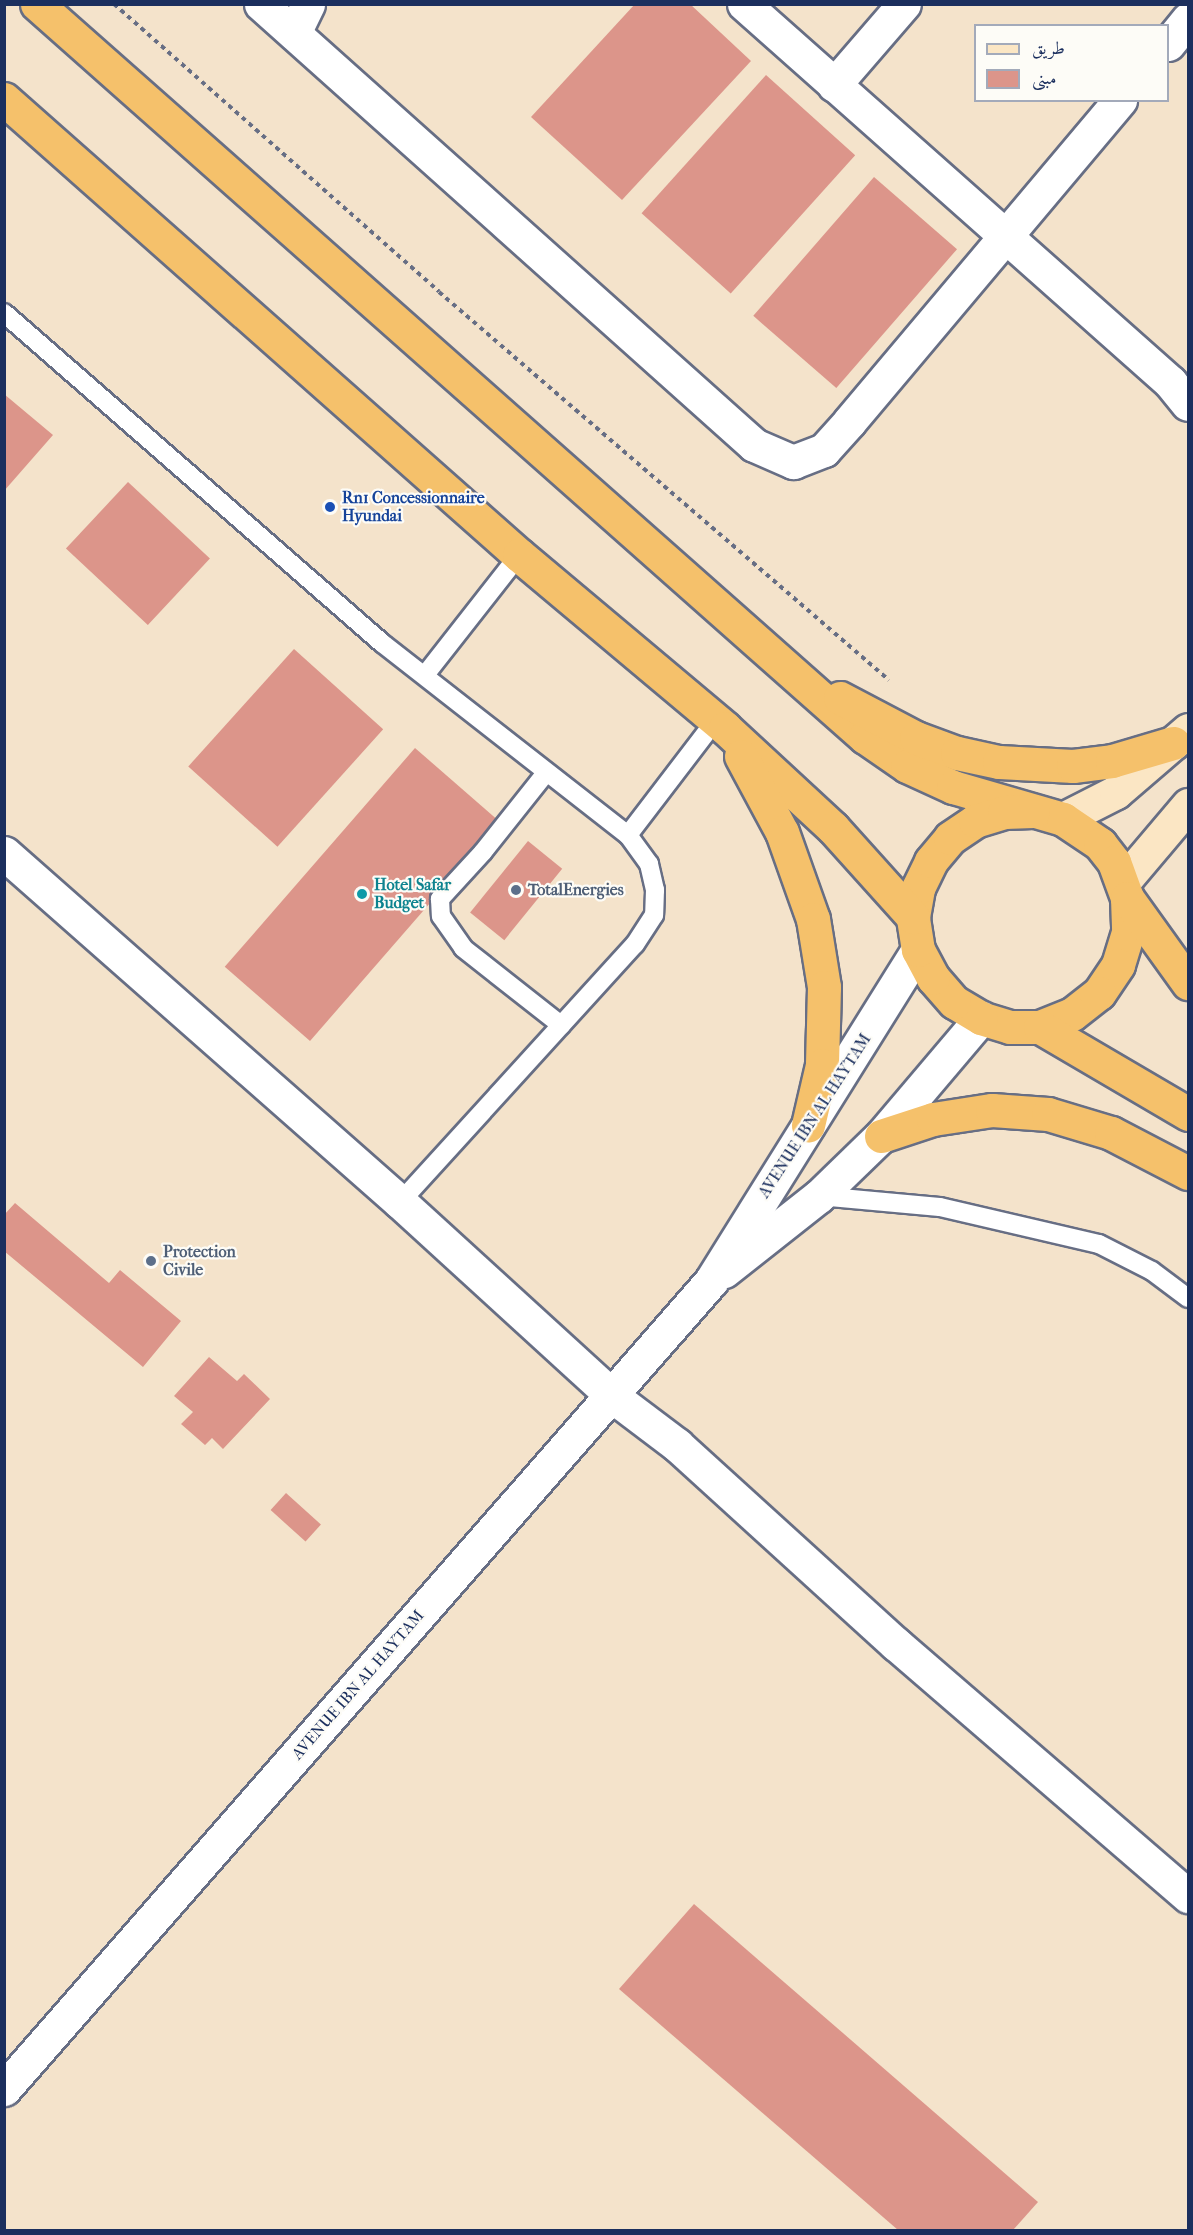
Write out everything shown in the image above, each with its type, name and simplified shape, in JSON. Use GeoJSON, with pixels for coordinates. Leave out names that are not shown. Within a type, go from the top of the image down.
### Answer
{"type":"FeatureCollection","features":[{"type":"Feature","properties":{"kind":"highway"},"geometry":{"type":"LineString","coordinates":[[37,4],[799,676],[865,737],[907,766],[953,787],[1048,815],[1100,844],[1125,890],[1188,983]]}},
{"type":"Feature","properties":{"kind":"highway"},"geometry":{"type":"LineString","coordinates":[[4,99],[519,555],[721,724],[833,828],[913,917]]}},
{"type":"Feature","properties":{"kind":"highway"},"geometry":{"type":"LineString","coordinates":[[799,676],[916,738],[999,762],[1073,766],[1112,761],[1181,737]]}},
{"type":"Feature","properties":{"kind":"highway"},"geometry":{"type":"LineString","coordinates":[[721,724],[782,832],[813,919],[824,987],[822,1065],[808,1125]]}},
{"type":"Feature","properties":{"kind":"highway"},"geometry":{"type":"LineString","coordinates":[[1048,815],[1004,812],[975,821],[950,838],[931,861],[918,888],[913,917],[918,950],[933,978],[954,1002],[981,1018],[1010,1027],[1040,1027],[1072,1014],[1099,993],[1118,965],[1128,932],[1125,890]]}},
{"type":"Feature","properties":{"kind":"highway"},"geometry":{"type":"LineString","coordinates":[[1040,1027],[1188,1114]]}},
{"type":"Feature","properties":{"kind":"highway"},"geometry":{"type":"LineString","coordinates":[[881,1136],[933,1119],[992,1110],[1048,1114],[1111,1133],[1188,1173]]}},
{"type":"Feature","properties":{"kind":"street"},"geometry":{"type":"LineString","coordinates":[[261,4],[754,446],[793,462],[824,450],[1006,238],[1118,102]]}},
{"type":"Feature","properties":{"kind":"street"},"geometry":{"type":"LineString","coordinates":[[294,33],[308,4]]}},
{"type":"Feature","properties":{"kind":"street"},"geometry":{"type":"LineString","coordinates":[[744,4],[1006,238],[1182,386]]}},
{"type":"Feature","properties":{"kind":"street"},"geometry":{"type":"LineString","coordinates":[[834,85],[904,4]]}},
{"type":"Feature","properties":{"kind":"street"},"geometry":{"type":"LineString","coordinates":[[1169,42],[1188,19]]}},
{"type":"Feature","properties":{"kind":"street"},"geometry":{"type":"LineString","coordinates":[[1048,815],[1116,792],[1181,737]]}},
{"type":"Feature","properties":{"kind":"street"},"geometry":{"type":"LineString","coordinates":[[1125,890],[1188,804]]}},
{"type":"Feature","properties":{"kind":"street"},"geometry":{"type":"LineString","coordinates":[[4,854],[400,1202],[612,1395],[677,1445],[896,1644],[1188,1896]]}},
{"type":"Feature","properties":{"kind":"street","name":"AVENUE IBN AL HAYTAM"},"geometry":{"type":"LineString","coordinates":[[4,2089],[711,1281],[918,950]]}},
{"type":"Feature","properties":{"kind":"street","name":"AVENUE IBN AL HAYTAM"},"geometry":{"type":"LineString","coordinates":[[711,1281],[819,1196],[881,1136],[981,1018]]}},
{"type":"Feature","properties":{"kind":"lane"},"geometry":{"type":"LineString","coordinates":[[4,312],[382,643],[425,675],[544,774],[628,836],[649,864],[655,890],[654,915],[635,944],[400,1202]]}},
{"type":"Feature","properties":{"kind":"lane"},"geometry":{"type":"LineString","coordinates":[[425,675],[519,555]]}},
{"type":"Feature","properties":{"kind":"lane"},"geometry":{"type":"LineString","coordinates":[[628,836],[721,724]]}},
{"type":"Feature","properties":{"kind":"lane"},"geometry":{"type":"LineString","coordinates":[[544,774],[440,899],[441,916],[463,948],[561,1025]]}},
{"type":"Feature","properties":{"kind":"lane"},"geometry":{"type":"LineString","coordinates":[[819,1196],[940,1207],[1099,1244],[1152,1271],[1188,1298]]}},
{"type":"Feature","properties":{"kind":"path"},"geometry":{"type":"LineString","coordinates":[[114,4],[439,292],[898,687]]}},
{"type":"Feature","properties":{"kind":"building"},"geometry":{"type":"Polygon","coordinates":[[[635,4],[690,4],[751,61],[622,200],[531,117],[635,4]]]}},
{"type":"Feature","properties":{"kind":"building"},"geometry":{"type":"Polygon","coordinates":[[[766,75],[855,155],[731,294],[642,213],[766,75]]]}},
{"type":"Feature","properties":{"kind":"building"},"geometry":{"type":"Polygon","coordinates":[[[874,177],[957,249],[836,388],[753,316],[874,177]]]}},
{"type":"Feature","properties":{"kind":"building"},"geometry":{"type":"Polygon","coordinates":[[[4,394],[53,435],[4,491],[4,394]]]}},
{"type":"Feature","properties":{"kind":"building"},"geometry":{"type":"Polygon","coordinates":[[[128,482],[210,558],[148,625],[66,549],[128,482]]]}},
{"type":"Feature","properties":{"kind":"building"},"geometry":{"type":"Polygon","coordinates":[[[294,649],[383,729],[277,847],[188,766],[294,649]]]}},
{"type":"Feature","properties":{"kind":"building","name":"Hotel Safar Budget"},"geometry":{"type":"Polygon","coordinates":[[[415,748],[500,822],[310,1041],[225,967],[415,748]]]}},
{"type":"Feature","properties":{"kind":"building","name":"TotalEnergies"},"geometry":{"type":"Polygon","coordinates":[[[528,841],[562,869],[504,940],[470,912],[528,841]]]}},
{"type":"Feature","properties":{"kind":"building"},"geometry":{"type":"Polygon","coordinates":[[[15,1203],[109,1283],[120,1270],[181,1321],[143,1367],[4,1251],[4,1215],[15,1203]]]}},
{"type":"Feature","properties":{"kind":"building"},"geometry":{"type":"Polygon","coordinates":[[[209,1357],[237,1381],[244,1374],[270,1399],[223,1449],[212,1438],[205,1445],[181,1424],[193,1412],[174,1396],[209,1357]]]}},
{"type":"Feature","properties":{"kind":"building"},"geometry":{"type":"Polygon","coordinates":[[[286,1493],[321,1524],[306,1542],[271,1510],[286,1493]]]}},
{"type":"Feature","properties":{"kind":"building"},"geometry":{"type":"Polygon","coordinates":[[[694,1904],[1038,2202],[1013,2230],[898,2230],[619,1989],[694,1904]]]}},
{"type":"Feature","properties":{"kind":"place","name":"Rn1 Concessionnaire Hyundai"},"geometry":{"type":"Point","coordinates":[330,507]}},
{"type":"Feature","properties":{"kind":"place","name":"TotalEnergies"},"geometry":{"type":"Point","coordinates":[516,890]}},
{"type":"Feature","properties":{"kind":"place","name":"Hotel Safar Budget"},"geometry":{"type":"Point","coordinates":[362,894]}},
{"type":"Feature","properties":{"kind":"place","name":"Protection Civile"},"geometry":{"type":"Point","coordinates":[151,1261]}}]}
